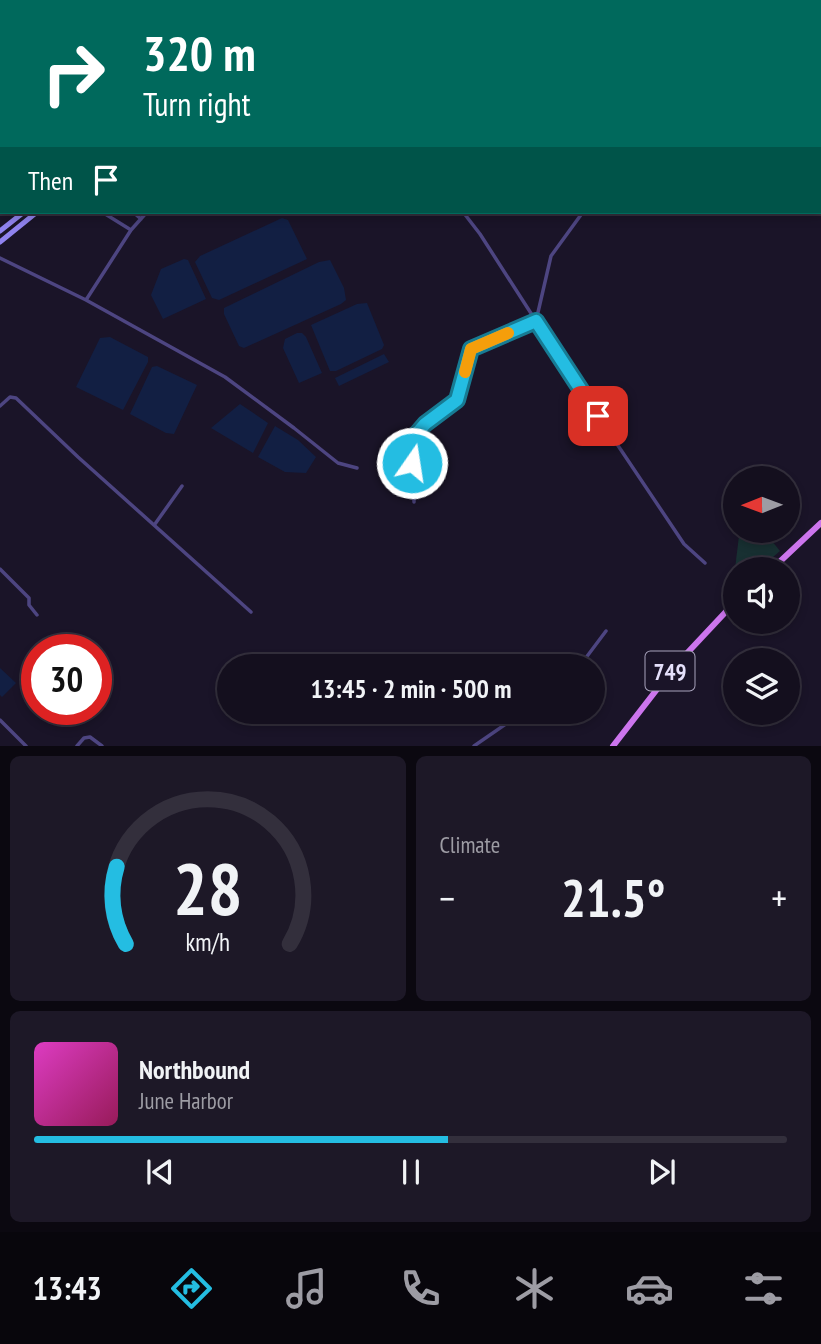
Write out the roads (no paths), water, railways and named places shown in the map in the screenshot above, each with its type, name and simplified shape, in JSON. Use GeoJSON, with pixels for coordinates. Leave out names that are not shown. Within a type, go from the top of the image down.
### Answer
{"type":"FeatureCollection","features":[{"type":"Feature","properties":{"kind":"main road"},"geometry":{"type":"LineString","coordinates":[[0,231],[21,214]]}},
{"type":"Feature","properties":{"kind":"main road"},"geometry":{"type":"LineString","coordinates":[[0,242],[35,214]]}},
{"type":"Feature","properties":{"kind":"main road"},"geometry":{"type":"LineString","coordinates":[[785,557],[821,523]]}},
{"type":"Feature","properties":{"kind":"main road","name":"749"},"geometry":{"type":"LineString","coordinates":[[613,746],[622,738],[675,666],[723,615]]}},
{"type":"Feature","properties":{"kind":"street"},"geometry":{"type":"LineString","coordinates":[[105,214],[131,230]]}},
{"type":"Feature","properties":{"kind":"street"},"geometry":{"type":"LineString","coordinates":[[135,214],[141,219]]}},
{"type":"Feature","properties":{"kind":"street"},"geometry":{"type":"LineString","coordinates":[[86,300],[131,230],[145,214]]}},
{"type":"Feature","properties":{"kind":"street"},"geometry":{"type":"LineString","coordinates":[[465,214],[684,544],[705,563]]}},
{"type":"Feature","properties":{"kind":"street"},"geometry":{"type":"LineString","coordinates":[[536,321],[551,256],[582,214]]}},
{"type":"Feature","properties":{"kind":"street"},"geometry":{"type":"LineString","coordinates":[[0,258],[86,300],[225,377],[338,463],[358,468]]}},
{"type":"Feature","properties":{"kind":"street"},"geometry":{"type":"LineString","coordinates":[[414,502],[413,438],[425,424],[457,400],[471,349],[536,321]]}},
{"type":"Feature","properties":{"kind":"street"},"geometry":{"type":"LineString","coordinates":[[0,407],[10,397],[16,398],[251,612]]}},
{"type":"Feature","properties":{"kind":"street"},"geometry":{"type":"LineString","coordinates":[[155,524],[182,486]]}},
{"type":"Feature","properties":{"kind":"street"},"geometry":{"type":"LineString","coordinates":[[0,569],[29,598],[29,605],[37,615]]}},
{"type":"Feature","properties":{"kind":"street"},"geometry":{"type":"LineString","coordinates":[[589,654],[606,631]]}},
{"type":"Feature","properties":{"kind":"street"},"geometry":{"type":"LineString","coordinates":[[0,720],[26,746]]}},
{"type":"Feature","properties":{"kind":"street"},"geometry":{"type":"LineString","coordinates":[[474,746],[506,724]]}},
{"type":"Feature","properties":{"kind":"street"},"geometry":{"type":"LineString","coordinates":[[77,746],[84,738],[92,737],[102,746]]}},
{"type":"Feature","properties":{"kind":"water"},"geometry":{"type":"Polygon","coordinates":[[[282,218],[288,220],[307,259],[219,300],[212,298],[195,262],[200,256],[282,218]]]}},
{"type":"Feature","properties":{"kind":"water"},"geometry":{"type":"Polygon","coordinates":[[[184,259],[188,260],[206,299],[163,319],[151,295],[161,269],[184,259]]]}},
{"type":"Feature","properties":{"kind":"water"},"geometry":{"type":"Polygon","coordinates":[[[330,260],[344,288],[346,300],[244,348],[239,346],[224,314],[224,308],[319,262],[330,260]]]}},
{"type":"Feature","properties":{"kind":"water"},"geometry":{"type":"Polygon","coordinates":[[[367,303],[384,345],[382,349],[336,371],[330,371],[311,325],[357,304],[367,303]]]}},
{"type":"Feature","properties":{"kind":"water"},"geometry":{"type":"Polygon","coordinates":[[[297,333],[306,337],[322,373],[299,383],[283,348],[285,339],[297,333]]]}},
{"type":"Feature","properties":{"kind":"water"},"geometry":{"type":"Polygon","coordinates":[[[110,337],[148,357],[148,362],[123,410],[76,387],[100,338],[110,337]]]}},
{"type":"Feature","properties":{"kind":"water"},"geometry":{"type":"Polygon","coordinates":[[[384,354],[389,362],[339,386],[335,378],[384,354]]]}},
{"type":"Feature","properties":{"kind":"water"},"geometry":{"type":"Polygon","coordinates":[[[157,366],[197,385],[174,434],[166,433],[130,414],[152,367],[157,366]]]}},
{"type":"Feature","properties":{"kind":"water"},"geometry":{"type":"Polygon","coordinates":[[[240,404],[268,423],[253,453],[211,428],[240,404]]]}},
{"type":"Feature","properties":{"kind":"water"},"geometry":{"type":"Polygon","coordinates":[[[275,426],[298,440],[316,457],[306,473],[285,472],[258,457],[275,426]]]}},
{"type":"Feature","properties":{"kind":"water"},"geometry":{"type":"Polygon","coordinates":[[[0,668],[16,683],[2,697],[0,695],[0,668]]]}}]}
